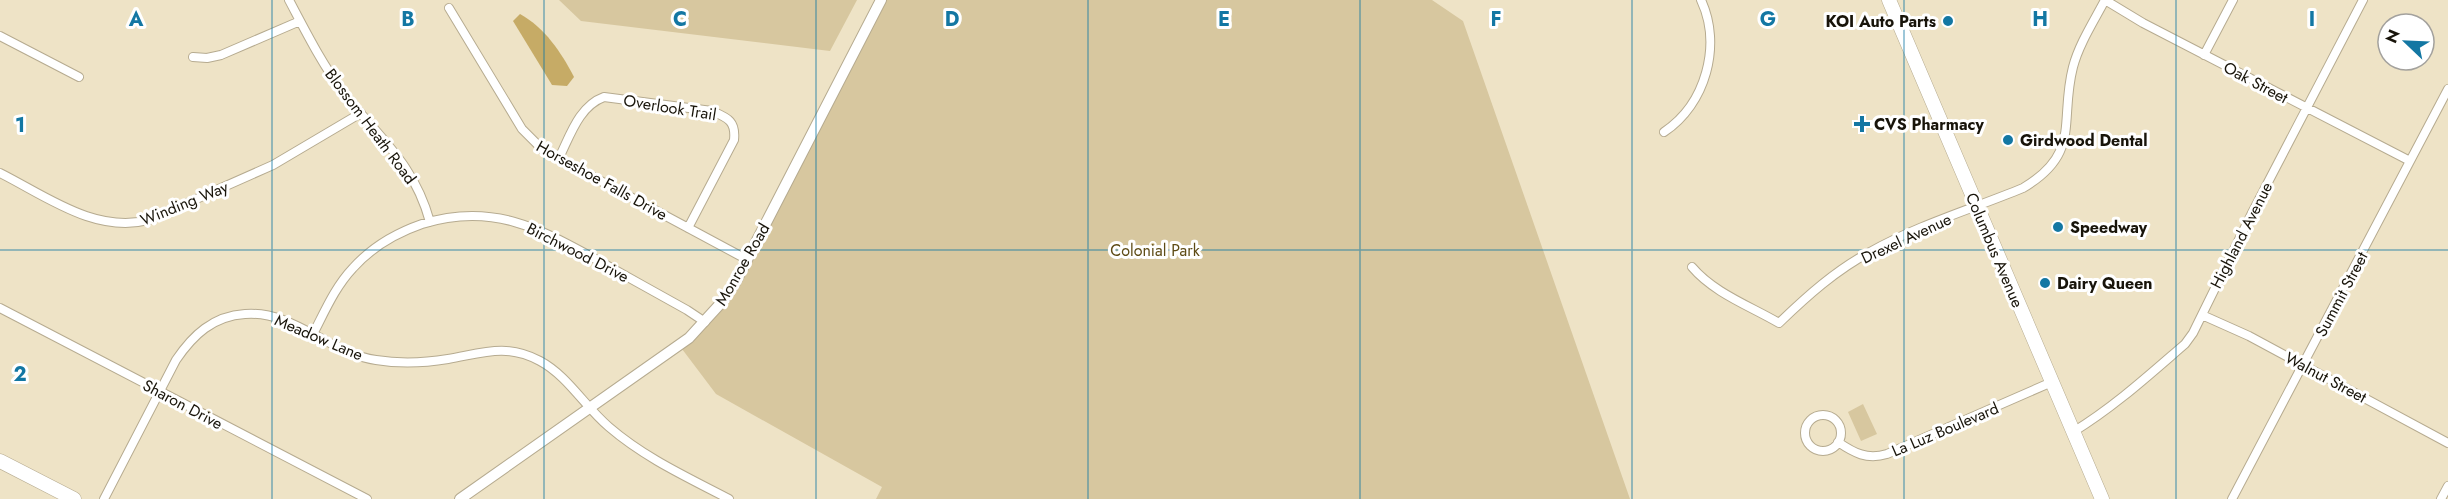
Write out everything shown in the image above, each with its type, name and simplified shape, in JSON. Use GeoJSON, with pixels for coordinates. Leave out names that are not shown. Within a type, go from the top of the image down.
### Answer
{"type":"FeatureCollection","features":[{"type":"Feature","properties":{"kind":"main road","name":"Columbus Avenue"},"geometry":{"type":"LineString","coordinates":[[1888,0],[2102,499]]}},
{"type":"Feature","properties":{"kind":"main road"},"geometry":{"type":"LineString","coordinates":[[0,461],[74,499]]}},
{"type":"Feature","properties":{"kind":"street","name":"Blossom Heath Road"},"geometry":{"type":"LineString","coordinates":[[289,0],[328,71],[398,156],[414,180],[424,200],[430,222]]}},
{"type":"Feature","properties":{"kind":"street","name":"Monroe Road"},"geometry":{"type":"LineString","coordinates":[[460,499],[472,495],[667,354],[705,322],[721,303],[746,260],[881,0]]}},
{"type":"Feature","properties":{"kind":"street"},"geometry":{"type":"LineString","coordinates":[[1664,132],[1683,116],[1698,93],[1706,74],[1710,53],[1710,32],[1701,0]]}},
{"type":"Feature","properties":{"kind":"street"},"geometry":{"type":"LineString","coordinates":[[1977,208],[2038,179],[2053,166],[2064,142],[2073,68],[2105,0]]}},
{"type":"Feature","properties":{"kind":"street","name":"Oak Street"},"geometry":{"type":"LineString","coordinates":[[2105,0],[2142,23],[2410,161]]}},
{"type":"Feature","properties":{"kind":"street"},"geometry":{"type":"LineString","coordinates":[[2204,55],[2233,0]]}},
{"type":"Feature","properties":{"kind":"street","name":"Highland Avenue"},"geometry":{"type":"LineString","coordinates":[[2073,432],[2113,405],[2185,344],[2363,0]]}},
{"type":"Feature","properties":{"kind":"street","name":"Horseshoe Falls Drive"},"geometry":{"type":"LineString","coordinates":[[449,8],[522,129],[543,150],[746,260]]}},
{"type":"Feature","properties":{"kind":"street"},"geometry":{"type":"LineString","coordinates":[[193,57],[207,58],[221,55],[300,21]]}},
{"type":"Feature","properties":{"kind":"street"},"geometry":{"type":"LineString","coordinates":[[0,36],[79,77]]}},
{"type":"Feature","properties":{"kind":"street","name":"Summit Street"},"geometry":{"type":"LineString","coordinates":[[2232,499],[2448,89]]}},
{"type":"Feature","properties":{"kind":"street","name":"Overlook Trail"},"geometry":{"type":"LineString","coordinates":[[558,158],[583,110],[593,100],[604,97],[712,111],[723,116],[731,122],[735,130],[734,140],[688,228]]}},
{"type":"Feature","properties":{"kind":"street","name":"Winding Way"},"geometry":{"type":"LineString","coordinates":[[0,173],[96,221],[136,224],[160,216],[273,165],[361,113]]}},
{"type":"Feature","properties":{"kind":"street","name":"Drexel Avenue"},"geometry":{"type":"LineString","coordinates":[[1692,267],[1702,278],[1719,290],[1779,323],[1838,271],[1868,253],[1927,226],[1977,208]]}},
{"type":"Feature","properties":{"kind":"street","name":"Birchwood Drive"},"geometry":{"type":"LineString","coordinates":[[313,334],[339,285],[361,260],[394,236],[430,222],[459,216],[480,215],[520,222],[569,245],[705,322]]}},
{"type":"Feature","properties":{"kind":"street","name":"Sharon Drive"},"geometry":{"type":"LineString","coordinates":[[0,308],[367,499]]}},
{"type":"Feature","properties":{"kind":"street","name":"Meadow Lane"},"geometry":{"type":"LineString","coordinates":[[104,499],[159,391],[187,343],[196,333],[219,319],[246,314],[272,316],[353,354],[375,360],[400,363],[449,359],[489,350],[515,352],[546,365],[606,425],[641,453],[729,499]]}},
{"type":"Feature","properties":{"kind":"street","name":"Walnut Street"},"geometry":{"type":"LineString","coordinates":[[2202,315],[2249,336],[2448,443]]}},
{"type":"Feature","properties":{"kind":"street","name":"La Luz Boulevard"},"geometry":{"type":"LineString","coordinates":[[1838,442],[1859,455],[1873,457],[1887,454],[2052,382]]}},
{"type":"Feature","properties":{"kind":"street"},"geometry":{"type":"LineString","coordinates":[[1826,415],[1831,417],[1836,420],[1840,431],[1838,442],[1828,450],[1816,450],[1805,437],[1806,425],[1814,417],[1826,415]]}},
{"type":"Feature","properties":{"kind":"street"},"geometry":{"type":"LineString","coordinates":[[2441,499],[2448,486]]}},
{"type":"Feature","properties":{"kind":"street"},"geometry":{"type":"LineString","coordinates":[[705,499],[710,489]]}},
{"type":"Feature","properties":{"kind":"green space"},"geometry":{"type":"Polygon","coordinates":[[[559,0],[857,0],[830,51],[581,21],[559,0]]]}},
{"type":"Feature","properties":{"kind":"green space","name":"Colonial Park"},"geometry":{"type":"Polygon","coordinates":[[[881,0],[1432,0],[1463,21],[1630,499],[876,499],[882,487],[716,394],[679,345],[721,303],[881,0]]]}},
{"type":"Feature","properties":{"kind":"green space"},"geometry":{"type":"Polygon","coordinates":[[[1863,404],[1877,434],[1861,441],[1848,412],[1863,404]]]}},
{"type":"Feature","properties":{"kind":"shaded area"},"geometry":{"type":"Polygon","coordinates":[[[520,14],[545,33],[564,59],[574,77],[567,86],[552,85],[513,21],[520,14]]]}},
{"type":"Feature","properties":{"kind":"place","name":"KOI Auto Parts"},"geometry":{"type":"Point","coordinates":[1948,21]}},
{"type":"Feature","properties":{"kind":"place","name":"CVS Pharmacy"},"geometry":{"type":"Point","coordinates":[1862,124]}},
{"type":"Feature","properties":{"kind":"place","name":"Girdwood Dental"},"geometry":{"type":"Point","coordinates":[2008,140]}},
{"type":"Feature","properties":{"kind":"place","name":"Speedway"},"geometry":{"type":"Point","coordinates":[2058,227]}},
{"type":"Feature","properties":{"kind":"place","name":"Dairy Queen"},"geometry":{"type":"Point","coordinates":[2045,283]}}]}
